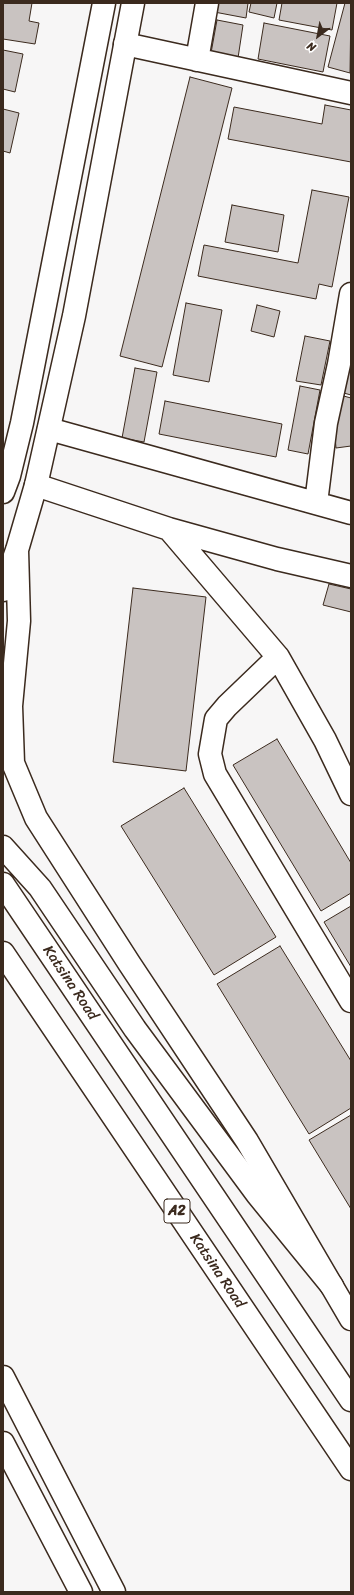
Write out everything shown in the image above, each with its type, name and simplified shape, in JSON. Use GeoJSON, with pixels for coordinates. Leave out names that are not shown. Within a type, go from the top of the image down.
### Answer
{"type":"FeatureCollection","features":[{"type":"Feature","properties":{"kind":"main road"},"geometry":{"type":"LineString","coordinates":[[3,492],[9,476],[22,423],[104,3]]}},
{"type":"Feature","properties":{"kind":"main road"},"geometry":{"type":"LineString","coordinates":[[3,590],[17,550],[36,485],[49,429],[74,316],[133,3]]}},
{"type":"Feature","properties":{"kind":"main road"},"geometry":{"type":"LineString","coordinates":[[197,60],[207,3]]}},
{"type":"Feature","properties":{"kind":"main road"},"geometry":{"type":"LineString","coordinates":[[125,44],[351,93]]}},
{"type":"Feature","properties":{"kind":"main road"},"geometry":{"type":"LineString","coordinates":[[316,503],[326,423],[339,364],[351,294]]}},
{"type":"Feature","properties":{"kind":"main road"},"geometry":{"type":"LineString","coordinates":[[49,429],[351,513]]}},
{"type":"Feature","properties":{"kind":"main road"},"geometry":{"type":"LineString","coordinates":[[36,485],[169,529],[277,559],[351,576]]}},
{"type":"Feature","properties":{"kind":"main road"},"geometry":{"type":"LineString","coordinates":[[169,529],[278,657],[325,740],[351,794]]}},
{"type":"Feature","properties":{"kind":"main road"},"geometry":{"type":"LineString","coordinates":[[17,550],[19,621],[11,706],[13,763],[36,818],[246,1141],[351,1319]]}},
{"type":"Feature","properties":{"kind":"main road"},"geometry":{"type":"LineString","coordinates":[[278,657],[227,706],[216,719],[210,754],[215,774],[351,1001]]}},
{"type":"Feature","properties":{"kind":"main road"},"geometry":{"type":"LineString","coordinates":[[3,847],[40,888],[135,1029],[257,1194],[332,1286]]}},
{"type":"Feature","properties":{"kind":"main road","name":"Katsina Road"},"geometry":{"type":"LineString","coordinates":[[3,884],[351,1400]]}},
{"type":"Feature","properties":{"kind":"main road","name":"Katsina Road"},"geometry":{"type":"LineString","coordinates":[[3,953],[351,1469]]}},
{"type":"Feature","properties":{"kind":"main road"},"geometry":{"type":"LineString","coordinates":[[3,1377],[114,1592]]}},
{"type":"Feature","properties":{"kind":"main road"},"geometry":{"type":"LineString","coordinates":[[3,1443],[81,1592]]}},
{"type":"Feature","properties":{"kind":"building"},"geometry":{"type":"Polygon","coordinates":[[[3,3],[32,3],[29,21],[39,23],[35,44],[3,39],[3,3]]]}},
{"type":"Feature","properties":{"kind":"building"},"geometry":{"type":"Polygon","coordinates":[[[211,3],[248,3],[246,18],[209,11],[211,3]]]}},
{"type":"Feature","properties":{"kind":"building"},"geometry":{"type":"Polygon","coordinates":[[[251,3],[277,3],[274,18],[249,12],[251,3]]]}},
{"type":"Feature","properties":{"kind":"building"},"geometry":{"type":"Polygon","coordinates":[[[282,3],[337,3],[332,30],[279,20],[282,3]]]}},
{"type":"Feature","properties":{"kind":"building"},"geometry":{"type":"Polygon","coordinates":[[[345,3],[351,3],[350,73],[328,67],[345,3]]]}},
{"type":"Feature","properties":{"kind":"building"},"geometry":{"type":"Polygon","coordinates":[[[217,20],[243,25],[238,58],[211,53],[217,20]]]}},
{"type":"Feature","properties":{"kind":"building"},"geometry":{"type":"Polygon","coordinates":[[[264,23],[330,36],[323,72],[258,59],[264,23]]]}},
{"type":"Feature","properties":{"kind":"building"},"geometry":{"type":"Polygon","coordinates":[[[3,50],[23,54],[15,92],[3,89],[3,50]]]}},
{"type":"Feature","properties":{"kind":"building"},"geometry":{"type":"Polygon","coordinates":[[[190,77],[232,88],[162,367],[120,356],[190,77]]]}},
{"type":"Feature","properties":{"kind":"building"},"geometry":{"type":"Polygon","coordinates":[[[325,105],[351,110],[351,162],[228,139],[234,107],[322,124],[325,105]]]}},
{"type":"Feature","properties":{"kind":"building"},"geometry":{"type":"Polygon","coordinates":[[[3,109],[19,113],[10,153],[3,151],[3,109]]]}},
{"type":"Feature","properties":{"kind":"building"},"geometry":{"type":"Polygon","coordinates":[[[312,190],[349,197],[332,287],[319,284],[316,299],[198,276],[204,245],[298,263],[312,190]]]}},
{"type":"Feature","properties":{"kind":"building"},"geometry":{"type":"Polygon","coordinates":[[[232,205],[284,215],[278,252],[225,242],[232,205]]]}},
{"type":"Feature","properties":{"kind":"building"},"geometry":{"type":"Polygon","coordinates":[[[186,303],[222,310],[209,382],[173,375],[186,303]]]}},
{"type":"Feature","properties":{"kind":"building"},"geometry":{"type":"Polygon","coordinates":[[[257,305],[280,311],[274,337],[251,331],[257,305]]]}},
{"type":"Feature","properties":{"kind":"building"},"geometry":{"type":"Polygon","coordinates":[[[305,336],[330,341],[321,385],[296,381],[305,336]]]}},
{"type":"Feature","properties":{"kind":"building"},"geometry":{"type":"Polygon","coordinates":[[[351,340],[351,395],[340,392],[351,340]]]}},
{"type":"Feature","properties":{"kind":"building"},"geometry":{"type":"Polygon","coordinates":[[[135,368],[157,372],[144,442],[122,438],[135,368]]]}},
{"type":"Feature","properties":{"kind":"building"},"geometry":{"type":"Polygon","coordinates":[[[300,386],[320,390],[308,454],[288,450],[300,386]]]}},
{"type":"Feature","properties":{"kind":"building"},"geometry":{"type":"Polygon","coordinates":[[[340,395],[351,398],[351,446],[336,448],[334,424],[340,395]]]}},
{"type":"Feature","properties":{"kind":"building"},"geometry":{"type":"Polygon","coordinates":[[[165,401],[282,424],[276,457],[159,434],[165,401]]]}},
{"type":"Feature","properties":{"kind":"building"},"geometry":{"type":"Polygon","coordinates":[[[329,584],[351,589],[351,612],[323,605],[329,584]]]}},
{"type":"Feature","properties":{"kind":"building"},"geometry":{"type":"Polygon","coordinates":[[[133,588],[206,597],[186,771],[113,762],[133,588]]]}},
{"type":"Feature","properties":{"kind":"building"},"geometry":{"type":"Polygon","coordinates":[[[277,739],[351,863],[351,893],[321,911],[233,765],[277,739]]]}},
{"type":"Feature","properties":{"kind":"building"},"geometry":{"type":"Polygon","coordinates":[[[184,788],[276,937],[214,975],[121,826],[184,788]]]}},
{"type":"Feature","properties":{"kind":"building"},"geometry":{"type":"Polygon","coordinates":[[[351,906],[351,967],[324,922],[351,906]]]}},
{"type":"Feature","properties":{"kind":"building"},"geometry":{"type":"Polygon","coordinates":[[[280,946],[351,1061],[351,1108],[309,1134],[217,984],[280,946]]]}},
{"type":"Feature","properties":{"kind":"building"},"geometry":{"type":"Polygon","coordinates":[[[351,1115],[351,1209],[309,1140],[351,1115]]]}}]}
